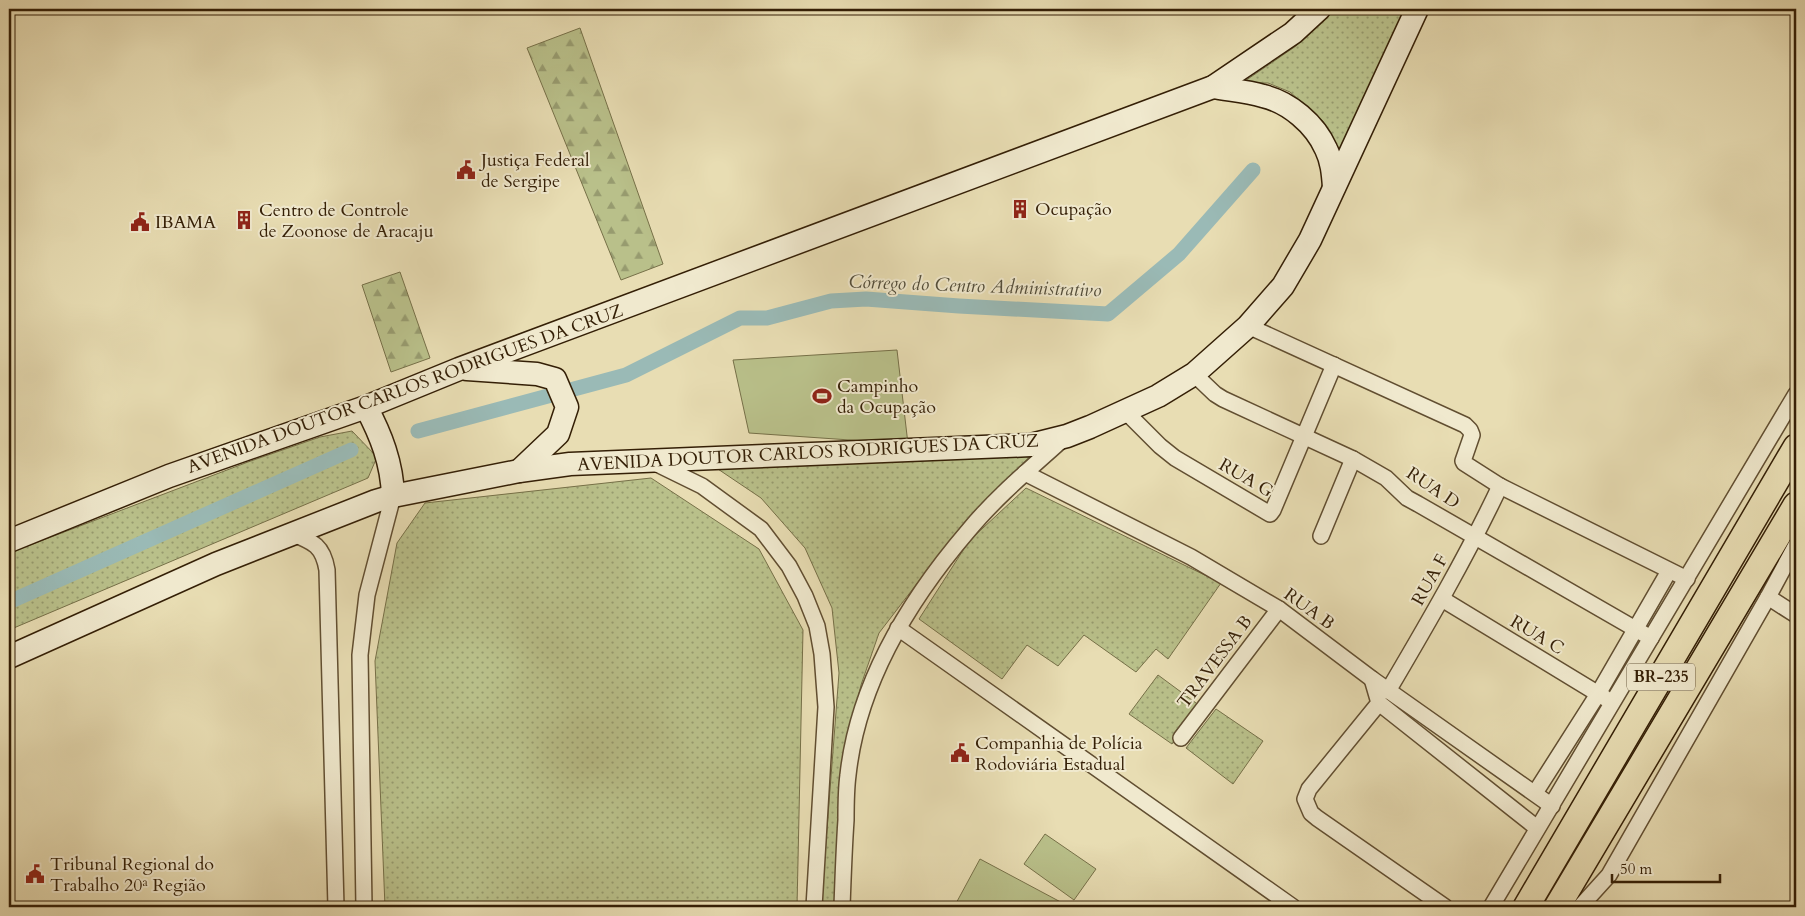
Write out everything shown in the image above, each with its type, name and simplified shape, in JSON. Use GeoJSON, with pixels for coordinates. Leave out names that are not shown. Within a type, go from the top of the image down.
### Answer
{"type":"FeatureCollection","features":[{"type":"Feature","properties":{"kind":"main road","name":"AVENIDA DOUTOR CARLOS RODRIGUES DA CRUZ"},"geometry":{"type":"LineString","coordinates":[[9,541],[169,476],[366,407],[459,369],[1213,87],[1293,33],[1319,9]]}},
{"type":"Feature","properties":{"kind":"main road","name":"AVENIDA DOUTOR CARLOS RODRIGUES DA CRUZ"},"geometry":{"type":"LineString","coordinates":[[9,657],[216,564],[393,496],[519,471],[570,464],[1031,444],[1066,436],[1158,396],[1194,374],[1248,326],[1292,273],[1310,240],[1417,9]]}},
{"type":"Feature","properties":{"kind":"main road"},"geometry":{"type":"LineString","coordinates":[[1213,87],[1264,96],[1289,106],[1306,121],[1326,148],[1332,168],[1334,187]]}},
{"type":"Feature","properties":{"kind":"main road"},"geometry":{"type":"LineString","coordinates":[[459,369],[537,374],[555,379],[567,407],[558,434],[519,471]]}},
{"type":"Feature","properties":{"kind":"main road"},"geometry":{"type":"LineString","coordinates":[[366,407],[384,445],[391,476],[393,496]]}},
{"type":"Feature","properties":{"kind":"main road","name":"BR-235"},"geometry":{"type":"LineString","coordinates":[[1526,907],[1796,447]]}},
{"type":"Feature","properties":{"kind":"main road","name":"BR-235"},"geometry":{"type":"LineString","coordinates":[[1557,907],[1796,505]]}},
{"type":"Feature","properties":{"kind":"street"},"geometry":{"type":"LineString","coordinates":[[1248,326],[1468,427],[1472,435],[1463,462],[1500,486],[1687,579]]}},
{"type":"Feature","properties":{"kind":"street","name":"RUA G"},"geometry":{"type":"LineString","coordinates":[[1125,411],[1160,446],[1175,458],[1268,514],[1273,510],[1334,365]]}},
{"type":"Feature","properties":{"kind":"street","name":"RUA D"},"geometry":{"type":"LineString","coordinates":[[1194,374],[1223,399],[1354,459],[1386,478],[1411,500],[1650,638]]}},
{"type":"Feature","properties":{"kind":"street"},"geometry":{"type":"LineString","coordinates":[[1491,907],[1796,394]]}},
{"type":"Feature","properties":{"kind":"street"},"geometry":{"type":"LineString","coordinates":[[842,907],[848,775],[863,706],[884,655],[898,628],[928,581],[969,530],[1025,473],[1066,436]]}},
{"type":"Feature","properties":{"kind":"street"},"geometry":{"type":"LineString","coordinates":[[1321,536],[1354,459]]}},
{"type":"Feature","properties":{"kind":"street"},"geometry":{"type":"LineString","coordinates":[[649,460],[702,486],[734,508],[760,530],[789,566],[805,596],[817,626],[822,654],[826,707],[814,907]]}},
{"type":"Feature","properties":{"kind":"street","name":"RUA B"},"geometry":{"type":"LineString","coordinates":[[1025,473],[1191,557],[1279,609],[1388,691],[1552,806]]}},
{"type":"Feature","properties":{"kind":"street","name":"RUA F"},"geometry":{"type":"LineString","coordinates":[[1388,691],[1476,537],[1500,486]]}},
{"type":"Feature","properties":{"kind":"street"},"geometry":{"type":"LineString","coordinates":[[364,907],[360,655],[367,595],[393,496]]}},
{"type":"Feature","properties":{"kind":"street"},"geometry":{"type":"LineString","coordinates":[[292,534],[310,540],[318,547],[324,556],[327,570],[336,907]]}},
{"type":"Feature","properties":{"kind":"street"},"geometry":{"type":"LineString","coordinates":[[1580,907],[1608,875],[1796,545]]}},
{"type":"Feature","properties":{"kind":"street"},"geometry":{"type":"LineString","coordinates":[[1535,793],[1598,694],[1669,570]]}},
{"type":"Feature","properties":{"kind":"street"},"geometry":{"type":"LineString","coordinates":[[1768,597],[1796,615]]}},
{"type":"Feature","properties":{"kind":"street","name":"RUA C"},"geometry":{"type":"LineString","coordinates":[[1442,599],[1612,703]]}},
{"type":"Feature","properties":{"kind":"street","name":"TRAVESSA B"},"geometry":{"type":"LineString","coordinates":[[1181,738],[1279,609]]}},
{"type":"Feature","properties":{"kind":"street"},"geometry":{"type":"LineString","coordinates":[[898,628],[1293,907]]}},
{"type":"Feature","properties":{"kind":"street"},"geometry":{"type":"LineString","coordinates":[[1372,679],[1379,703],[1537,828]]}},
{"type":"Feature","properties":{"kind":"street"},"geometry":{"type":"LineString","coordinates":[[1379,703],[1309,789],[1305,799],[1311,813],[1317,818],[1444,907]]}},
{"type":"Feature","properties":{"kind":"green space"},"geometry":{"type":"Polygon","coordinates":[[[1336,9],[1418,9],[1342,175],[1338,148],[1323,121],[1290,92],[1268,83],[1242,83],[1296,46],[1336,9]]]}},
{"type":"Feature","properties":{"kind":"green space"},"geometry":{"type":"Polygon","coordinates":[[[580,28],[663,264],[621,280],[527,48],[580,28]]]}},
{"type":"Feature","properties":{"kind":"green space"},"geometry":{"type":"Polygon","coordinates":[[[400,272],[430,358],[391,372],[362,285],[400,272]]]}},
{"type":"Feature","properties":{"kind":"green space","name":"Campinho da Ocupação"},"geometry":{"type":"Polygon","coordinates":[[[897,350],[908,444],[749,433],[733,360],[897,350]]]}},
{"type":"Feature","properties":{"kind":"green space"},"geometry":{"type":"Polygon","coordinates":[[[352,431],[377,457],[368,478],[9,630],[9,553],[248,462],[320,437],[352,431]]]}},
{"type":"Feature","properties":{"kind":"green space"},"geometry":{"type":"Polygon","coordinates":[[[1038,448],[955,534],[879,633],[861,685],[842,765],[834,907],[821,907],[839,673],[832,608],[805,548],[761,498],[706,461],[1038,448]]]}},
{"type":"Feature","properties":{"kind":"green space"},"geometry":{"type":"Polygon","coordinates":[[[651,478],[759,549],[803,630],[797,907],[385,907],[375,661],[397,543],[425,503],[651,478]]]}},
{"type":"Feature","properties":{"kind":"green space"},"geometry":{"type":"Polygon","coordinates":[[[1026,488],[1221,583],[1168,659],[1156,649],[1136,672],[1084,635],[1058,666],[1027,645],[1002,679],[919,619],[969,541],[1026,488]]]}},
{"type":"Feature","properties":{"kind":"green space"},"geometry":{"type":"Polygon","coordinates":[[[1158,675],[1200,706],[1172,744],[1129,714],[1158,675]]]}},
{"type":"Feature","properties":{"kind":"green space"},"geometry":{"type":"Polygon","coordinates":[[[1216,709],[1263,741],[1233,784],[1186,748],[1216,709]]]}},
{"type":"Feature","properties":{"kind":"green space"},"geometry":{"type":"Polygon","coordinates":[[[1045,834],[1096,869],[1074,900],[1024,864],[1045,834]]]}},
{"type":"Feature","properties":{"kind":"green space"},"geometry":{"type":"Polygon","coordinates":[[[980,859],[1070,907],[954,907],[980,859]]]}},
{"type":"Feature","properties":{"kind":"waterway","name":"Córrego do Centro Administrativo"},"geometry":{"type":"LineString","coordinates":[[418,431],[626,375],[740,318],[767,318],[831,301],[866,299],[1108,314],[1179,254],[1253,170]]}},
{"type":"Feature","properties":{"kind":"waterway"},"geometry":{"type":"LineString","coordinates":[[9,602],[351,450]]}},
{"type":"Feature","properties":{"kind":"place","name":"Justiça Federal de Sergipe"},"geometry":{"type":"Point","coordinates":[466,170]}},
{"type":"Feature","properties":{"kind":"place","name":"Ocupação"},"geometry":{"type":"Point","coordinates":[1020,209]}},
{"type":"Feature","properties":{"kind":"place","name":"Centro de Controle de Zoonose de Aracaju"},"geometry":{"type":"Point","coordinates":[244,220]}},
{"type":"Feature","properties":{"kind":"place","name":"IBAMA"},"geometry":{"type":"Point","coordinates":[140,222]}},
{"type":"Feature","properties":{"kind":"place","name":"Campinho da Ocupação"},"geometry":{"type":"Point","coordinates":[822,396]}},
{"type":"Feature","properties":{"kind":"place","name":"Companhia de Polícia Rodoviária Estadual"},"geometry":{"type":"Point","coordinates":[960,753]}},
{"type":"Feature","properties":{"kind":"place","name":"Tribunal Regional do Trabalho 20ª Região"},"geometry":{"type":"Point","coordinates":[35,874]}}]}
